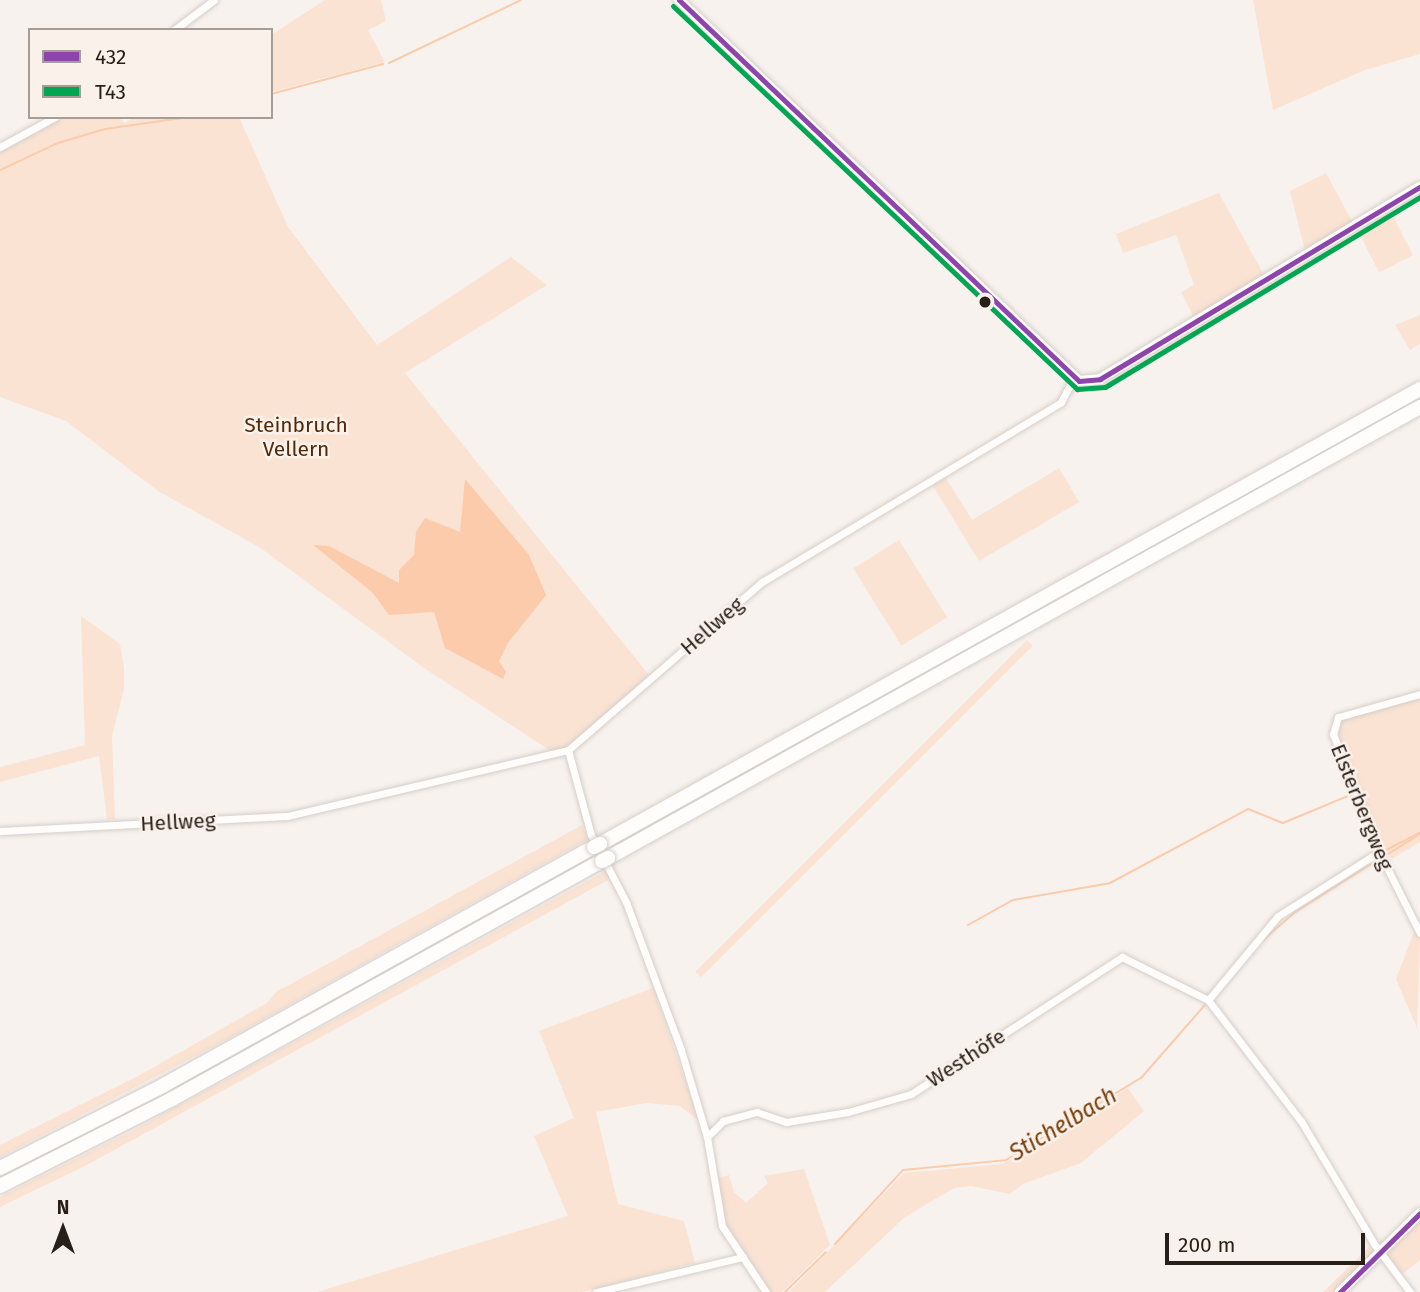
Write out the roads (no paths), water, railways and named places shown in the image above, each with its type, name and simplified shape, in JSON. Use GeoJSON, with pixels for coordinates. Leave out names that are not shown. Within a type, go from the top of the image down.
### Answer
{"type":"FeatureCollection","features":[{"type":"Feature","properties":{"kind":"highway"},"geometry":{"type":"LineString","coordinates":[[0,1168],[164,1085],[1420,388]]}},
{"type":"Feature","properties":{"kind":"highway"},"geometry":{"type":"LineString","coordinates":[[0,1186],[172,1099],[1420,407]]}},
{"type":"Feature","properties":{"kind":"main road"},"geometry":{"type":"LineString","coordinates":[[678,0],[1073,379],[1100,379],[1420,187]]}},
{"type":"Feature","properties":{"kind":"street"},"geometry":{"type":"LineString","coordinates":[[177,28],[214,0]]}},
{"type":"Feature","properties":{"kind":"street"},"geometry":{"type":"LineString","coordinates":[[0,147],[51,119]]}},
{"type":"Feature","properties":{"kind":"street","name":"Hellweg"},"geometry":{"type":"LineString","coordinates":[[0,831],[287,816],[568,750],[762,582],[1060,402],[1073,379]]}},
{"type":"Feature","properties":{"kind":"street","name":"Elsterbergweg"},"geometry":{"type":"LineString","coordinates":[[1420,694],[1338,717],[1333,734],[1379,852],[1420,933]]}},
{"type":"Feature","properties":{"kind":"street"},"geometry":{"type":"LineString","coordinates":[[568,750],[591,835],[626,902],[707,1137],[722,1226],[766,1292]]}},
{"type":"Feature","properties":{"kind":"street"},"geometry":{"type":"LineString","coordinates":[[1379,852],[1278,916],[1208,1000],[1301,1121],[1380,1253],[1410,1292]]}},
{"type":"Feature","properties":{"kind":"street","name":"Westhöfe"},"geometry":{"type":"LineString","coordinates":[[707,1137],[723,1121],[757,1112],[786,1122],[848,1112],[911,1094],[1122,957],[1208,1000]]}},
{"type":"Feature","properties":{"kind":"street"},"geometry":{"type":"LineString","coordinates":[[1340,1292],[1420,1213]]}},
{"type":"Feature","properties":{"kind":"street"},"geometry":{"type":"LineString","coordinates":[[596,1292],[743,1257]]}},
{"type":"Feature","properties":{"kind":"waterway"},"geometry":{"type":"LineString","coordinates":[[389,63],[521,0]]}},
{"type":"Feature","properties":{"kind":"waterway"},"geometry":{"type":"LineString","coordinates":[[273,93],[383,64]]}},
{"type":"Feature","properties":{"kind":"waterway"},"geometry":{"type":"LineString","coordinates":[[0,170],[58,143],[105,129],[175,119]]}},
{"type":"Feature","properties":{"kind":"waterway"},"geometry":{"type":"LineString","coordinates":[[968,925],[1013,900],[1110,883],[1248,809],[1283,823],[1348,796]]}},
{"type":"Feature","properties":{"kind":"waterway","name":"Stichelbach"},"geometry":{"type":"LineString","coordinates":[[1386,850],[1420,833]]}},
{"type":"Feature","properties":{"kind":"waterway","name":"Stichelbach"},"geometry":{"type":"LineString","coordinates":[[1388,854],[1420,834]]}},
{"type":"Feature","properties":{"kind":"waterway","name":"Stichelbach"},"geometry":{"type":"LineString","coordinates":[[1262,941],[1294,913],[1376,861]]}},
{"type":"Feature","properties":{"kind":"waterway","name":"Stichelbach"},"geometry":{"type":"LineString","coordinates":[[835,1244],[903,1170],[1006,1160],[1141,1078],[1205,1005]]}},
{"type":"Feature","properties":{"kind":"waterway","name":"Stichelbach"},"geometry":{"type":"LineString","coordinates":[[785,1292],[826,1252]]}},
{"type":"Feature","properties":{"kind":"park label","name":"Steinbruch Vellern"},"geometry":{"type":"Point","coordinates":[296,437]}}]}
